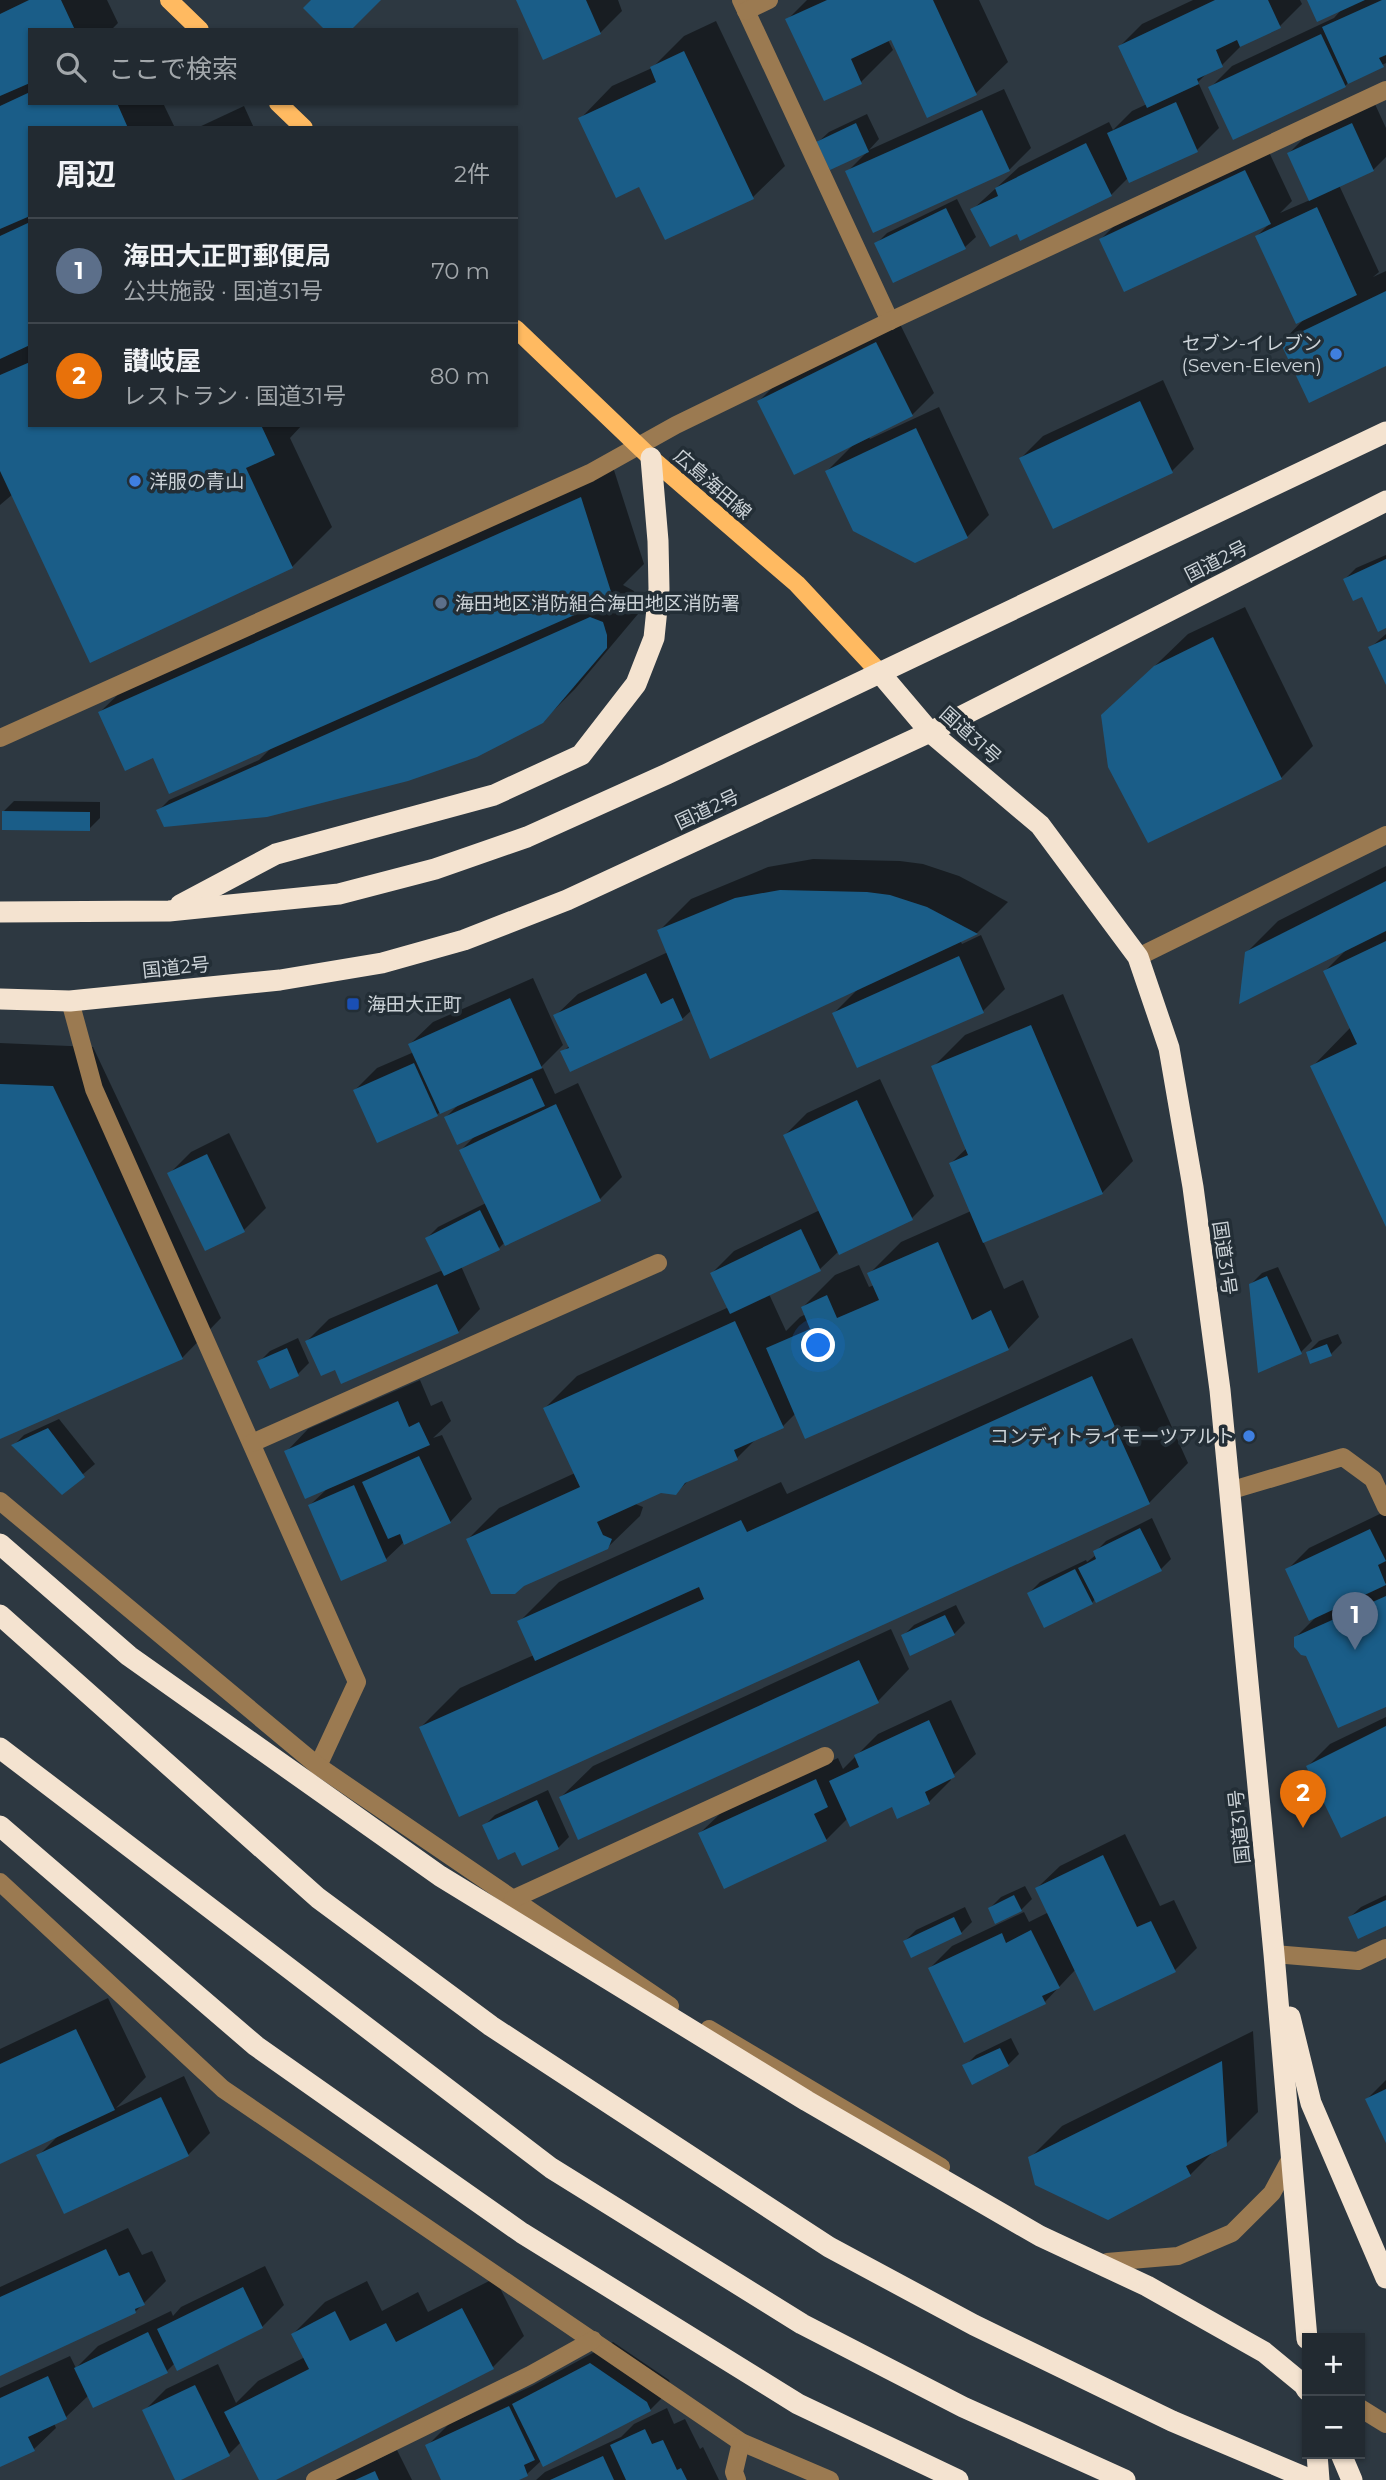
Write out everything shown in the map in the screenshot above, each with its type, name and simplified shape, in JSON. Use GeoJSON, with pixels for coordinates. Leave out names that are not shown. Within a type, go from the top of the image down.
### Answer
{"type":"FeatureCollection","features":[{"type":"Feature","properties":{"kind":"highway"},"geometry":{"type":"LineString","coordinates":[[0,912],[169,911],[339,894],[435,869],[527,837],[667,774],[1386,432]]}},
{"type":"Feature","properties":{"kind":"highway"},"geometry":{"type":"LineString","coordinates":[[169,911],[276,854],[494,795],[581,755],[636,684],[654,638],[659,589],[658,541],[645,452]]}},
{"type":"Feature","properties":{"kind":"highway","name":"国道2号"},"geometry":{"type":"LineString","coordinates":[[0,999],[70,1001],[293,978],[383,963],[464,940],[567,900],[930,732],[1386,500]]}},
{"type":"Feature","properties":{"kind":"highway","name":"国道31号"},"geometry":{"type":"LineString","coordinates":[[880,673],[930,732],[1040,825],[1138,957],[1169,1048],[1193,1187],[1212,1326],[1274,1954],[1307,2333]]}},
{"type":"Feature","properties":{"kind":"highway"},"geometry":{"type":"LineString","coordinates":[[0,1544],[129,1656],[440,1877],[831,2115],[1040,2236],[1147,2286],[1264,2352],[1302,2383]]}},
{"type":"Feature","properties":{"kind":"highway"},"geometry":{"type":"LineString","coordinates":[[0,1615],[318,1898],[491,2026],[829,2247],[974,2325],[1172,2421],[1311,2480]]}},
{"type":"Feature","properties":{"kind":"highway"},"geometry":{"type":"LineString","coordinates":[[0,1748],[551,2168],[802,2324],[963,2407],[1125,2480]]}},
{"type":"Feature","properties":{"kind":"highway"},"geometry":{"type":"LineString","coordinates":[[0,1826],[256,2046],[522,2233],[798,2404],[958,2480]]}},
{"type":"Feature","properties":{"kind":"highway","name":"国道31号"},"geometry":{"type":"LineString","coordinates":[[1274,1954],[1311,2103],[1386,2278]]}},
{"type":"Feature","properties":{"kind":"highway"},"geometry":{"type":"LineString","coordinates":[[1317,2459],[1319,2480]]}},
{"type":"Feature","properties":{"kind":"highway"},"geometry":{"type":"LineString","coordinates":[[1343,2459],[1352,2480]]}},
{"type":"Feature","properties":{"kind":"main road"},"geometry":{"type":"LineString","coordinates":[[169,0],[198,28]]}},
{"type":"Feature","properties":{"kind":"main road"},"geometry":{"type":"LineString","coordinates":[[280,105],[302,126]]}},
{"type":"Feature","properties":{"kind":"main road","name":"広島海田線"},"geometry":{"type":"LineString","coordinates":[[518,331],[645,452],[797,583],[880,673]]}},
{"type":"Feature","properties":{"kind":"street"},"geometry":{"type":"LineString","coordinates":[[769,0],[744,5],[890,321]]}},
{"type":"Feature","properties":{"kind":"street"},"geometry":{"type":"LineString","coordinates":[[0,738],[578,479],[645,452],[676,425],[890,321],[1386,90]]}},
{"type":"Feature","properties":{"kind":"street"},"geometry":{"type":"LineString","coordinates":[[1138,957],[1386,835]]}},
{"type":"Feature","properties":{"kind":"street"},"geometry":{"type":"LineString","coordinates":[[70,1001],[94,1089],[357,1682],[318,1766]]}},
{"type":"Feature","properties":{"kind":"street"},"geometry":{"type":"LineString","coordinates":[[252,1443],[658,1263]]}},
{"type":"Feature","properties":{"kind":"street"},"geometry":{"type":"LineString","coordinates":[[1229,1491],[1343,1457],[1373,1479],[1386,1507]]}},
{"type":"Feature","properties":{"kind":"street"},"geometry":{"type":"LineString","coordinates":[[0,1501],[318,1766],[667,2004],[982,2191],[1302,2372]]}},
{"type":"Feature","properties":{"kind":"street"},"geometry":{"type":"LineString","coordinates":[[513,1899],[825,1756]]}},
{"type":"Feature","properties":{"kind":"street"},"geometry":{"type":"LineString","coordinates":[[0,1882],[223,2089],[741,2442],[830,2480]]}},
{"type":"Feature","properties":{"kind":"street"},"geometry":{"type":"LineString","coordinates":[[1274,1954],[1358,1962],[1386,1948]]}},
{"type":"Feature","properties":{"kind":"street"},"geometry":{"type":"LineString","coordinates":[[1107,2262],[1178,2256],[1232,2233],[1272,2193],[1292,2156]]}},
{"type":"Feature","properties":{"kind":"street"},"geometry":{"type":"LineString","coordinates":[[315,2480],[530,2375],[593,2340]]}},
{"type":"Feature","properties":{"kind":"street"},"geometry":{"type":"LineString","coordinates":[[1365,2410],[1386,2424]]}},
{"type":"Feature","properties":{"kind":"street"},"geometry":{"type":"LineString","coordinates":[[737,2480],[734,2472],[741,2442]]}},
{"type":"Feature","properties":{"kind":"building"},"geometry":{"type":"Polygon","coordinates":[[[29,0],[61,0],[74,28],[28,28],[28,84],[0,96],[0,14],[29,0]]]}},
{"type":"Feature","properties":{"kind":"building"},"geometry":{"type":"Polygon","coordinates":[[[311,0],[381,0],[353,28],[323,28],[303,8],[311,0]]]}},
{"type":"Feature","properties":{"kind":"building"},"geometry":{"type":"Polygon","coordinates":[[[516,0],[586,0],[601,34],[543,60],[516,0]]]}},
{"type":"Feature","properties":{"kind":"building"},"geometry":{"type":"Polygon","coordinates":[[[827,0],[933,0],[977,95],[927,118],[891,40],[851,59],[862,84],[824,101],[785,19],[827,0]]]}},
{"type":"Feature","properties":{"kind":"building"},"geometry":{"type":"Polygon","coordinates":[[[1215,0],[1268,0],[1281,28],[1240,47],[1237,40],[1216,50],[1223,67],[1197,79],[1199,84],[1147,108],[1118,46],[1215,0]]]}},
{"type":"Feature","properties":{"kind":"building"},"geometry":{"type":"Polygon","coordinates":[[[1307,0],[1365,0],[1317,22],[1307,0]]]}},
{"type":"Feature","properties":{"kind":"building"},"geometry":{"type":"Polygon","coordinates":[[[1386,0],[1386,55],[1379,58],[1384,67],[1348,84],[1322,27],[1386,0]]]}},
{"type":"Feature","properties":{"kind":"building"},"geometry":{"type":"Polygon","coordinates":[[[1321,34],[1346,87],[1233,140],[1208,87],[1321,34]]]}},
{"type":"Feature","properties":{"kind":"building"},"geometry":{"type":"Polygon","coordinates":[[[684,51],[754,199],[665,240],[639,187],[616,198],[578,118],[656,82],[650,67],[684,51]]]}},
{"type":"Feature","properties":{"kind":"building"},"geometry":{"type":"Polygon","coordinates":[[[28,93],[28,105],[118,105],[127,126],[28,126],[28,217],[0,229],[0,106],[28,93]]]}},
{"type":"Feature","properties":{"kind":"building"},"geometry":{"type":"Polygon","coordinates":[[[1176,102],[1198,152],[1129,183],[1107,133],[1176,102]]]}},
{"type":"Feature","properties":{"kind":"building"},"geometry":{"type":"Polygon","coordinates":[[[982,110],[1010,171],[873,233],[845,171],[982,110]]]}},
{"type":"Feature","properties":{"kind":"building"},"geometry":{"type":"Polygon","coordinates":[[[856,123],[869,152],[830,170],[816,142],[856,123]]]}},
{"type":"Feature","properties":{"kind":"building"},"geometry":{"type":"Polygon","coordinates":[[[1352,123],[1374,171],[1309,201],[1287,153],[1352,123]]]}},
{"type":"Feature","properties":{"kind":"building"},"geometry":{"type":"Polygon","coordinates":[[[1086,143],[1112,196],[1020,241],[1017,234],[990,247],[970,209],[998,196],[995,188],[1086,143]]]}},
{"type":"Feature","properties":{"kind":"building"},"geometry":{"type":"Polygon","coordinates":[[[1245,170],[1271,224],[1124,292],[1099,239],[1245,170]]]}},
{"type":"Feature","properties":{"kind":"building"},"geometry":{"type":"Polygon","coordinates":[[[1317,207],[1357,295],[1296,324],[1255,236],[1317,207]]]}},
{"type":"Feature","properties":{"kind":"building"},"geometry":{"type":"Polygon","coordinates":[[[946,208],[966,249],[893,283],[874,243],[946,208]]]}},
{"type":"Feature","properties":{"kind":"building"},"geometry":{"type":"Polygon","coordinates":[[[28,223],[28,346],[0,359],[0,236],[28,223]]]}},
{"type":"Feature","properties":{"kind":"building","name":"セブン-イレブン (Seven-Eleven)"},"geometry":{"type":"Polygon","coordinates":[[[1386,291],[1386,366],[1309,403],[1280,342],[1386,291]]]}},
{"type":"Feature","properties":{"kind":"building"},"geometry":{"type":"Polygon","coordinates":[[[876,342],[913,416],[794,475],[757,401],[876,342]]]}},
{"type":"Feature","properties":{"kind":"building"},"geometry":{"type":"Polygon","coordinates":[[[28,363],[28,427],[262,427],[275,455],[246,468],[293,568],[90,663],[0,471],[0,375],[28,363]]]}},
{"type":"Feature","properties":{"kind":"building"},"geometry":{"type":"Polygon","coordinates":[[[1140,401],[1173,473],[1053,529],[1019,458],[1140,401]]]}},
{"type":"Feature","properties":{"kind":"building"},"geometry":{"type":"Polygon","coordinates":[[[916,428],[968,538],[915,563],[853,531],[825,471],[916,428]]]}},
{"type":"Feature","properties":{"kind":"building"},"geometry":{"type":"Polygon","coordinates":[[[581,497],[613,598],[169,794],[153,758],[125,771],[98,712],[581,497]]]}},
{"type":"Feature","properties":{"kind":"building"},"geometry":{"type":"Polygon","coordinates":[[[1386,559],[1386,628],[1378,632],[1362,597],[1353,601],[1343,579],[1386,559]]]}},
{"type":"Feature","properties":{"kind":"building"},"geometry":{"type":"Polygon","coordinates":[[[590,617],[603,622],[607,648],[543,723],[477,757],[408,781],[267,817],[164,827],[156,810],[590,617]]]}},
{"type":"Feature","properties":{"kind":"building"},"geometry":{"type":"Polygon","coordinates":[[[1213,637],[1282,779],[1148,843],[1108,767],[1101,715],[1154,666],[1213,637]]]}},
{"type":"Feature","properties":{"kind":"building"},"geometry":{"type":"Polygon","coordinates":[[[1386,639],[1386,685],[1368,647],[1386,639]]]}},
{"type":"Feature","properties":{"kind":"building"},"geometry":{"type":"Polygon","coordinates":[[[2,811],[90,812],[90,831],[2,830],[2,811]]]}},
{"type":"Feature","properties":{"kind":"building"},"geometry":{"type":"Polygon","coordinates":[[[1386,881],[1386,931],[1239,1004],[1245,952],[1386,881]]]}},
{"type":"Feature","properties":{"kind":"building"},"geometry":{"type":"Polygon","coordinates":[[[780,890],[890,895],[927,907],[978,934],[710,1059],[657,930],[735,898],[780,890]]]}},
{"type":"Feature","properties":{"kind":"building"},"geometry":{"type":"Polygon","coordinates":[[[1386,941],[1386,1227],[1310,1066],[1357,1044],[1323,971],[1386,941]]]}},
{"type":"Feature","properties":{"kind":"building"},"geometry":{"type":"Polygon","coordinates":[[[959,956],[984,1013],[857,1068],[832,1013],[959,956]]]}},
{"type":"Feature","properties":{"kind":"building"},"geometry":{"type":"Polygon","coordinates":[[[646,973],[661,1004],[673,998],[683,1020],[570,1072],[560,1051],[569,1048],[553,1015],[646,973]]]}},
{"type":"Feature","properties":{"kind":"building"},"geometry":{"type":"Polygon","coordinates":[[[510,998],[542,1068],[440,1114],[408,1044],[510,998]]]}},
{"type":"Feature","properties":{"kind":"building"},"geometry":{"type":"Polygon","coordinates":[[[1031,1025],[1103,1194],[983,1243],[949,1163],[968,1155],[931,1066],[1031,1025]]]}},
{"type":"Feature","properties":{"kind":"building"},"geometry":{"type":"Polygon","coordinates":[[[414,1063],[438,1116],[377,1143],[353,1090],[414,1063]]]}},
{"type":"Feature","properties":{"kind":"building"},"geometry":{"type":"Polygon","coordinates":[[[532,1078],[545,1106],[457,1145],[444,1117],[532,1078]]]}},
{"type":"Feature","properties":{"kind":"building"},"geometry":{"type":"Polygon","coordinates":[[[0,1084],[53,1086],[183,1359],[0,1439],[0,1084]]]}},
{"type":"Feature","properties":{"kind":"building"},"geometry":{"type":"Polygon","coordinates":[[[857,1100],[913,1220],[839,1255],[783,1135],[857,1100]]]}},
{"type":"Feature","properties":{"kind":"building"},"geometry":{"type":"Polygon","coordinates":[[[556,1104],[601,1201],[505,1246],[459,1150],[556,1104]]]}},
{"type":"Feature","properties":{"kind":"building"},"geometry":{"type":"Polygon","coordinates":[[[207,1154],[245,1232],[205,1251],[167,1173],[207,1154]]]}},
{"type":"Feature","properties":{"kind":"building"},"geometry":{"type":"Polygon","coordinates":[[[480,1210],[500,1250],[444,1276],[425,1238],[480,1210]]]}},
{"type":"Feature","properties":{"kind":"building"},"geometry":{"type":"Polygon","coordinates":[[[801,1229],[821,1271],[730,1314],[710,1273],[801,1229]]]}},
{"type":"Feature","properties":{"kind":"building"},"geometry":{"type":"Polygon","coordinates":[[[938,1242],[972,1320],[991,1310],[1009,1350],[805,1439],[766,1348],[810,1329],[801,1307],[827,1295],[837,1318],[879,1300],[867,1273],[938,1242]]]}},
{"type":"Feature","properties":{"kind":"building"},"geometry":{"type":"Polygon","coordinates":[[[1267,1276],[1302,1354],[1258,1373],[1249,1284],[1267,1276]]]}},
{"type":"Feature","properties":{"kind":"building"},"geometry":{"type":"Polygon","coordinates":[[[437,1284],[459,1333],[341,1384],[335,1370],[321,1376],[305,1341],[437,1284]]]}},
{"type":"Feature","properties":{"kind":"building"},"geometry":{"type":"Polygon","coordinates":[[[735,1321],[784,1428],[734,1450],[738,1460],[685,1483],[676,1495],[661,1493],[597,1522],[603,1535],[612,1539],[608,1549],[524,1586],[515,1594],[491,1594],[466,1539],[580,1487],[543,1408],[735,1321]]]}},
{"type":"Feature","properties":{"kind":"building"},"geometry":{"type":"Polygon","coordinates":[[[1327,1344],[1332,1356],[1310,1364],[1306,1352],[1327,1344]]]}},
{"type":"Feature","properties":{"kind":"building"},"geometry":{"type":"Polygon","coordinates":[[[287,1348],[299,1376],[270,1389],[257,1361],[287,1348]]]}},
{"type":"Feature","properties":{"kind":"building"},"geometry":{"type":"Polygon","coordinates":[[[1092,1376],[1150,1504],[459,1817],[419,1727],[704,1599],[699,1587],[535,1661],[517,1621],[741,1520],[747,1532],[1092,1376]]]}},
{"type":"Feature","properties":{"kind":"building"},"geometry":{"type":"Polygon","coordinates":[[[398,1401],[409,1427],[419,1422],[430,1445],[305,1499],[284,1451],[398,1401]]]}},
{"type":"Feature","properties":{"kind":"building"},"geometry":{"type":"Polygon","coordinates":[[[48,1428],[85,1477],[62,1495],[11,1445],[48,1428]]]}},
{"type":"Feature","properties":{"kind":"building"},"geometry":{"type":"Polygon","coordinates":[[[419,1456],[451,1523],[404,1545],[400,1534],[388,1539],[362,1482],[419,1456]]]}},
{"type":"Feature","properties":{"kind":"building"},"geometry":{"type":"Polygon","coordinates":[[[354,1485],[387,1561],[341,1581],[308,1505],[354,1485]]]}},
{"type":"Feature","properties":{"kind":"building"},"geometry":{"type":"Polygon","coordinates":[[[1140,1528],[1162,1571],[1096,1603],[1078,1568],[1096,1559],[1093,1551],[1140,1528]]]}},
{"type":"Feature","properties":{"kind":"building"},"geometry":{"type":"Polygon","coordinates":[[[1370,1529],[1386,1561],[1378,1565],[1386,1585],[1309,1621],[1285,1569],[1370,1529]]]}},
{"type":"Feature","properties":{"kind":"building"},"geometry":{"type":"Polygon","coordinates":[[[1075,1569],[1093,1604],[1044,1628],[1027,1593],[1075,1569]]]}},
{"type":"Feature","properties":{"kind":"building"},"geometry":{"type":"Polygon","coordinates":[[[1386,1596],[1386,1707],[1338,1728],[1306,1656],[1301,1655],[1294,1647],[1294,1637],[1386,1596]]]}},
{"type":"Feature","properties":{"kind":"building"},"geometry":{"type":"Polygon","coordinates":[[[945,1615],[955,1635],[910,1656],[901,1635],[945,1615]]]}},
{"type":"Feature","properties":{"kind":"building"},"geometry":{"type":"Polygon","coordinates":[[[859,1660],[879,1703],[578,1840],[559,1797],[859,1660]]]}},
{"type":"Feature","properties":{"kind":"building"},"geometry":{"type":"Polygon","coordinates":[[[929,1720],[955,1777],[925,1792],[930,1804],[897,1819],[892,1807],[850,1827],[829,1781],[859,1767],[854,1755],[929,1720]]]}},
{"type":"Feature","properties":{"kind":"building"},"geometry":{"type":"Polygon","coordinates":[[[1386,1726],[1386,1816],[1341,1838],[1306,1766],[1386,1726]]]}},
{"type":"Feature","properties":{"kind":"building"},"geometry":{"type":"Polygon","coordinates":[[[816,1779],[828,1807],[814,1814],[827,1841],[724,1889],[698,1833],[816,1779]]]}},
{"type":"Feature","properties":{"kind":"building"},"geometry":{"type":"Polygon","coordinates":[[[537,1800],[559,1849],[522,1866],[515,1852],[498,1860],[482,1825],[537,1800]]]}},
{"type":"Feature","properties":{"kind":"building"},"geometry":{"type":"Polygon","coordinates":[[[1103,1855],[1137,1927],[1151,1921],[1176,1972],[1094,2011],[1035,1888],[1103,1855]]]}},
{"type":"Feature","properties":{"kind":"building"},"geometry":{"type":"Polygon","coordinates":[[[1014,1895],[1022,1911],[995,1924],[988,1908],[1014,1895]]]}},
{"type":"Feature","properties":{"kind":"building"},"geometry":{"type":"Polygon","coordinates":[[[1386,1900],[1386,1926],[1358,1939],[1348,1917],[1386,1900]]]}},
{"type":"Feature","properties":{"kind":"building"},"geometry":{"type":"Polygon","coordinates":[[[954,1917],[962,1934],[911,1958],[903,1941],[954,1917]]]}},
{"type":"Feature","properties":{"kind":"building"},"geometry":{"type":"Polygon","coordinates":[[[1031,1930],[1060,1988],[1042,1996],[1046,2004],[964,2043],[928,1968],[1002,1933],[1006,1943],[1031,1930]]]}},
{"type":"Feature","properties":{"kind":"building"},"geometry":{"type":"Polygon","coordinates":[[[76,2029],[115,2110],[0,2164],[0,2064],[76,2029]]]}},
{"type":"Feature","properties":{"kind":"building"},"geometry":{"type":"Polygon","coordinates":[[[1000,2048],[1009,2066],[972,2085],[962,2065],[1000,2048]]]}},
{"type":"Feature","properties":{"kind":"building"},"geometry":{"type":"Polygon","coordinates":[[[1222,2061],[1227,2146],[1186,2166],[1191,2176],[1108,2220],[1035,2185],[1028,2157],[1222,2061]]]}},
{"type":"Feature","properties":{"kind":"building"},"geometry":{"type":"Polygon","coordinates":[[[1386,2089],[1386,2143],[1365,2099],[1386,2089]]]}},
{"type":"Feature","properties":{"kind":"building"},"geometry":{"type":"Polygon","coordinates":[[[161,2097],[189,2156],[64,2214],[36,2155],[161,2097]]]}},
{"type":"Feature","properties":{"kind":"building"},"geometry":{"type":"Polygon","coordinates":[[[106,2249],[119,2276],[129,2272],[145,2305],[135,2309],[136,2313],[0,2376],[0,2297],[106,2249]]]}},
{"type":"Feature","properties":{"kind":"building"},"geometry":{"type":"Polygon","coordinates":[[[243,2287],[263,2328],[177,2371],[157,2329],[243,2287]]]}},
{"type":"Feature","properties":{"kind":"building"},"geometry":{"type":"Polygon","coordinates":[[[462,2308],[494,2369],[276,2480],[259,2480],[224,2412],[309,2369],[291,2334],[335,2311],[350,2341],[386,2323],[396,2342],[462,2308]]]}},
{"type":"Feature","properties":{"kind":"building"},"geometry":{"type":"Polygon","coordinates":[[[148,2332],[168,2373],[93,2408],[74,2368],[148,2332]]]}},
{"type":"Feature","properties":{"kind":"building"},"geometry":{"type":"Polygon","coordinates":[[[590,2363],[647,2402],[651,2411],[543,2467],[512,2404],[590,2363]]]}},
{"type":"Feature","properties":{"kind":"building"},"geometry":{"type":"Polygon","coordinates":[[[48,2376],[67,2419],[28,2437],[35,2451],[0,2467],[0,2398],[48,2376]]]}},
{"type":"Feature","properties":{"kind":"building"},"geometry":{"type":"Polygon","coordinates":[[[195,2385],[230,2456],[181,2480],[175,2480],[142,2410],[195,2385]]]}},
{"type":"Feature","properties":{"kind":"building"},"geometry":{"type":"Polygon","coordinates":[[[509,2406],[535,2460],[524,2465],[528,2476],[519,2480],[441,2480],[425,2445],[509,2406]]]}},
{"type":"Feature","properties":{"kind":"building"},"geometry":{"type":"Polygon","coordinates":[[[645,2429],[652,2444],[663,2440],[677,2470],[681,2468],[687,2480],[626,2480],[610,2445],[645,2429]]]}},
{"type":"Feature","properties":{"kind":"building"},"geometry":{"type":"Polygon","coordinates":[[[603,2456],[614,2480],[550,2480],[603,2456]]]}},
{"type":"Feature","properties":{"kind":"building"},"geometry":{"type":"Polygon","coordinates":[[[375,2471],[379,2480],[355,2480],[375,2471]]]}},
{"type":"Feature","properties":{"kind":"place","name":"セブン-イレブン (Seven-Eleven)"},"geometry":{"type":"Point","coordinates":[1336,354]}},
{"type":"Feature","properties":{"kind":"place","name":"洋服の青山"},"geometry":{"type":"Point","coordinates":[135,481]}},
{"type":"Feature","properties":{"kind":"place","name":"海田地区消防組合海田地区消防署"},"geometry":{"type":"Point","coordinates":[441,603]}},
{"type":"Feature","properties":{"kind":"place","name":"海田大正町"},"geometry":{"type":"Point","coordinates":[353,1004]}},
{"type":"Feature","properties":{"kind":"place","name":"コンディトライモーツアルト"},"geometry":{"type":"Point","coordinates":[1249,1436]}},
{"type":"Feature","properties":{"kind":"place","name":"海田大正町郵便局"},"geometry":{"type":"Point","coordinates":[1355,1650]}},
{"type":"Feature","properties":{"kind":"place","name":"讃岐屋"},"geometry":{"type":"Point","coordinates":[1303,1828]}}]}
